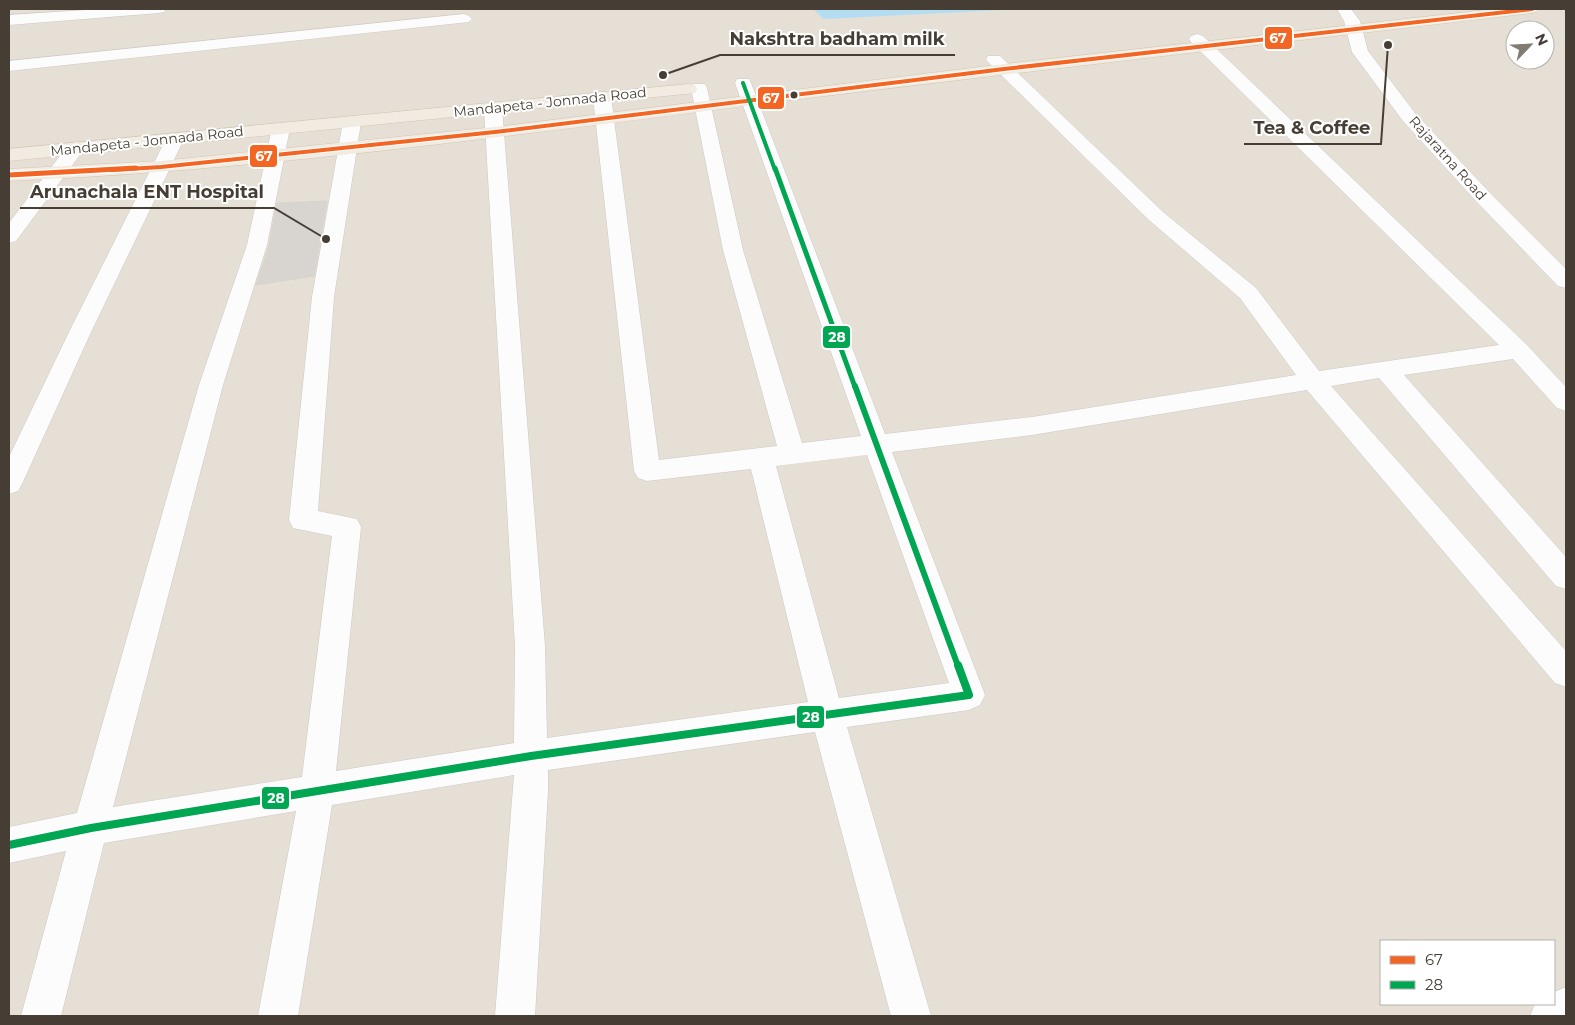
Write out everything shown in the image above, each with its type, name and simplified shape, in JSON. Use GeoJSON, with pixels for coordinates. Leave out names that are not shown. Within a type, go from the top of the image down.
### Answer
{"type":"FeatureCollection","features":[{"type":"Feature","properties":{"kind":"main road"},"geometry":{"type":"LineString","coordinates":[[9,175],[161,166],[278,142],[494,120],[728,90],[1201,43],[1350,19],[1450,9]]}},
{"type":"Feature","properties":{"kind":"main road"},"geometry":{"type":"LineString","coordinates":[[1350,19],[1532,9]]}},
{"type":"Feature","properties":{"kind":"main road"},"geometry":{"type":"LineString","coordinates":[[801,78],[999,64]]}},
{"type":"Feature","properties":{"kind":"main road","name":"Mandapeta - Jonnada Road"},"geometry":{"type":"LineString","coordinates":[[9,155],[175,139],[278,142],[603,107]]}},
{"type":"Feature","properties":{"kind":"street"},"geometry":{"type":"LineString","coordinates":[[9,20],[163,9]]}},
{"type":"Feature","properties":{"kind":"street"},"geometry":{"type":"LineString","coordinates":[[9,66],[464,19]]}},
{"type":"Feature","properties":{"kind":"street","name":"Rajaratna Road"},"geometry":{"type":"LineString","coordinates":[[1350,19],[1360,52],[1409,117],[1483,197],[1566,281]]}},
{"type":"Feature","properties":{"kind":"street"},"geometry":{"type":"LineString","coordinates":[[1201,43],[1518,350],[1566,402]]}},
{"type":"Feature","properties":{"kind":"street"},"geometry":{"type":"LineString","coordinates":[[999,64],[1156,216],[1248,292],[1313,381],[1566,673]]}},
{"type":"Feature","properties":{"kind":"street"},"geometry":{"type":"LineString","coordinates":[[9,845],[91,828],[531,756],[969,695],[875,444],[728,90]]}},
{"type":"Feature","properties":{"kind":"street"},"geometry":{"type":"LineString","coordinates":[[728,90],[733,250],[827,715],[911,1016]]}},
{"type":"Feature","properties":{"kind":"street"},"geometry":{"type":"LineString","coordinates":[[603,107],[647,471],[1032,426],[1384,369],[1518,350]]}},
{"type":"Feature","properties":{"kind":"street"},"geometry":{"type":"LineString","coordinates":[[494,120],[530,646],[531,791],[515,1016]]}},
{"type":"Feature","properties":{"kind":"street"},"geometry":{"type":"LineString","coordinates":[[278,1016],[317,792],[347,527],[303,520],[323,297],[350,135]]}},
{"type":"Feature","properties":{"kind":"street"},"geometry":{"type":"LineString","coordinates":[[9,484],[81,330],[175,139]]}},
{"type":"Feature","properties":{"kind":"street"},"geometry":{"type":"LineString","coordinates":[[41,1016],[211,385],[257,245],[278,142]]}},
{"type":"Feature","properties":{"kind":"street"},"geometry":{"type":"LineString","coordinates":[[9,237],[76,148]]}},
{"type":"Feature","properties":{"kind":"street"},"geometry":{"type":"LineString","coordinates":[[1384,369],[1566,577]]}},
{"type":"Feature","properties":{"kind":"street"},"geometry":{"type":"LineString","coordinates":[[1550,1016],[1566,1007]]}},
{"type":"Feature","properties":{"kind":"shaded area"},"geometry":{"type":"Polygon","coordinates":[[[9,9],[1566,9],[1566,1016],[9,1016],[9,9]]]}},
{"type":"Feature","properties":{"kind":"water"},"geometry":{"type":"Polygon","coordinates":[[[813,9],[1021,9],[824,19],[813,9]]]}},
{"type":"Feature","properties":{"kind":"building"},"geometry":{"type":"Polygon","coordinates":[[[327,201],[314,276],[256,285],[269,246],[277,203],[327,201]]]}},
{"type":"Feature","properties":{"kind":"transit line","name":"67"},"geometry":{"type":"LineString","coordinates":[[9,175],[161,167],[495,132],[1004,69],[1532,9]]}},
{"type":"Feature","properties":{"kind":"transit line","name":"28"},"geometry":{"type":"LineString","coordinates":[[9,845],[91,828],[531,756],[969,695],[743,83]]}},
{"type":"Feature","properties":{"kind":"place","name":"Tea & Coffee"},"geometry":{"type":"Point","coordinates":[1388,45]}},
{"type":"Feature","properties":{"kind":"place","name":"Nakshtra badham milk"},"geometry":{"type":"Point","coordinates":[663,75]}},
{"type":"Feature","properties":{"kind":"place","name":"Arunachala ENT Hospital"},"geometry":{"type":"Point","coordinates":[326,239]}}]}
